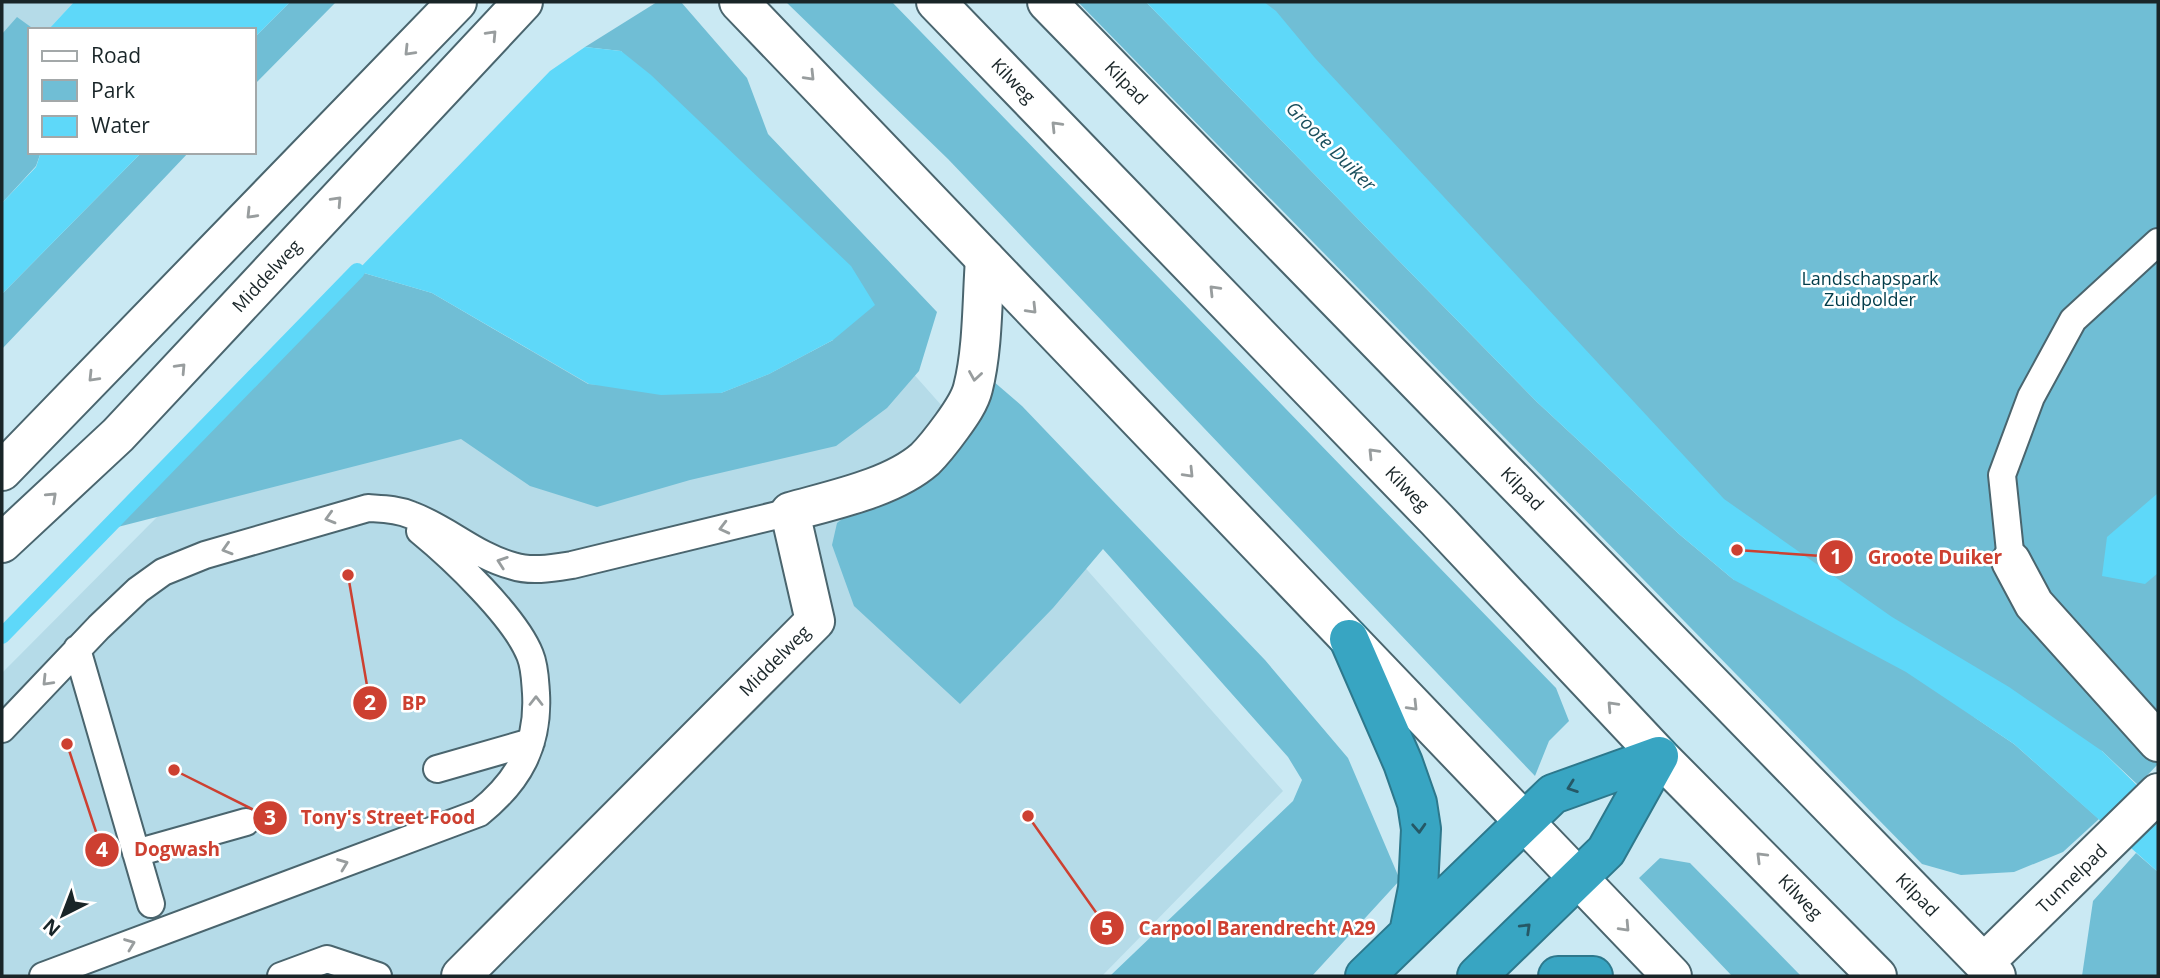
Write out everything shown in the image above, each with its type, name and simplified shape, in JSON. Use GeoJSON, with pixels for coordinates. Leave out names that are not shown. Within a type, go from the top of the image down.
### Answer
{"type":"FeatureCollection","features":[{"type":"Feature","properties":{"kind":"highway"},"geometry":{"type":"LineString","coordinates":[[1349,639],[1403,762],[1417,803],[1421,829],[1418,888],[1409,933]]}},
{"type":"Feature","properties":{"kind":"highway"},"geometry":{"type":"LineString","coordinates":[[1365,976],[1553,794],[1659,756]]}},
{"type":"Feature","properties":{"kind":"highway"},"geometry":{"type":"LineString","coordinates":[[1477,976],[1606,851],[1659,756]]}},
{"type":"Feature","properties":{"kind":"highway"},"geometry":{"type":"LineString","coordinates":[[1558,976],[1593,976]]}},
{"type":"Feature","properties":{"kind":"main road"},"geometry":{"type":"LineString","coordinates":[[2,471],[457,2]]}},
{"type":"Feature","properties":{"kind":"main road","name":"Middelweg"},"geometry":{"type":"LineString","coordinates":[[2,543],[118,435],[523,2]]}},
{"type":"Feature","properties":{"kind":"main road"},"geometry":{"type":"LineString","coordinates":[[739,2],[1672,976]]}},
{"type":"Feature","properties":{"kind":"main road","name":"Kilweg"},"geometry":{"type":"LineString","coordinates":[[936,2],[1437,520],[1659,756],[1877,976]]}},
{"type":"Feature","properties":{"kind":"main road","name":"Kilpad"},"geometry":{"type":"LineString","coordinates":[[1047,2],[1990,970]]}},
{"type":"Feature","properties":{"kind":"main road"},"geometry":{"type":"LineString","coordinates":[[790,512],[896,478],[923,460],[939,444],[973,391],[985,260]]}},
{"type":"Feature","properties":{"kind":"main road","name":"Middelweg"},"geometry":{"type":"LineString","coordinates":[[461,976],[815,621],[790,512]]}},
{"type":"Feature","properties":{"kind":"main road"},"geometry":{"type":"LineString","coordinates":[[2011,561],[2034,604],[2158,742]]}},
{"type":"Feature","properties":{"kind":"main road","name":"Tunnelpad"},"geometry":{"type":"LineString","coordinates":[[1990,970],[2158,793]]}},
{"type":"Feature","properties":{"kind":"lane"},"geometry":{"type":"LineString","coordinates":[[2011,561],[2002,475],[2031,397],[2073,320],[2158,242]]}},
{"type":"Feature","properties":{"kind":"lane"},"geometry":{"type":"LineString","coordinates":[[2,729],[77,649],[138,590],[163,572],[217,552],[368,508],[410,514],[489,558],[515,567],[545,569],[572,565],[790,512]]}},
{"type":"Feature","properties":{"kind":"lane"},"geometry":{"type":"LineString","coordinates":[[43,976],[479,813],[491,804],[519,772],[531,742],[536,713],[535,677],[531,657],[522,638],[436,544],[389,509]]}},
{"type":"Feature","properties":{"kind":"lane"},"geometry":{"type":"LineString","coordinates":[[77,649],[151,904]]}},
{"type":"Feature","properties":{"kind":"lane"},"geometry":{"type":"LineString","coordinates":[[437,769],[531,742]]}},
{"type":"Feature","properties":{"kind":"lane"},"geometry":{"type":"LineString","coordinates":[[136,853],[246,822]]}},
{"type":"Feature","properties":{"kind":"lane"},"geometry":{"type":"LineString","coordinates":[[281,976],[327,959],[379,976]]}},
{"type":"Feature","properties":{"kind":"shaded area"},"geometry":{"type":"Polygon","coordinates":[[[2,2],[74,2],[50,28],[28,28],[28,154],[39,154],[2,203],[2,2]]]}},
{"type":"Feature","properties":{"kind":"shaded area"},"geometry":{"type":"Polygon","coordinates":[[[325,348],[895,353],[1283,791],[1102,976],[2,976],[2,673],[325,348]]]}},
{"type":"Feature","properties":{"kind":"green space"},"geometry":{"type":"Polygon","coordinates":[[[290,2],[336,2],[256,83],[256,36],[290,2]]]}},
{"type":"Feature","properties":{"kind":"green space"},"geometry":{"type":"Polygon","coordinates":[[[657,2],[681,2],[747,78],[768,134],[937,312],[919,371],[887,408],[836,446],[690,480],[597,507],[530,486],[461,439],[106,530],[357,271],[432,293],[588,384],[721,393],[769,374],[833,340],[621,51],[585,47],[657,2]]]}},
{"type":"Feature","properties":{"kind":"green space"},"geometry":{"type":"Polygon","coordinates":[[[786,2],[892,2],[1556,688],[1569,721],[1549,741],[1535,776],[948,159],[786,2]]]}},
{"type":"Feature","properties":{"kind":"green space","name":"Landschapspark Zuidpolder"},"geometry":{"type":"Polygon","coordinates":[[[1078,2],[1146,2],[1537,402],[1679,534],[1734,580],[1222,2],[2158,2],[2158,764],[2138,785],[2102,751],[1974,717],[2014,744],[2099,819],[2063,852],[2014,872],[1961,875],[1922,864],[1078,2]]]}},
{"type":"Feature","properties":{"kind":"green space"},"geometry":{"type":"Polygon","coordinates":[[[17,17],[32,28],[28,28],[28,154],[40,154],[36,166],[2,203],[2,34],[17,17]]]}},
{"type":"Feature","properties":{"kind":"green space"},"geometry":{"type":"Polygon","coordinates":[[[140,154],[187,154],[2,349],[2,294],[140,154]]]}},
{"type":"Feature","properties":{"kind":"green space"},"geometry":{"type":"Polygon","coordinates":[[[993,381],[1022,406],[1265,660],[1348,758],[1400,880],[1312,976],[1110,976],[1293,801],[1302,780],[1288,757],[1103,549],[1053,608],[960,704],[854,606],[832,545],[837,523],[860,505],[993,381]]]}},
{"type":"Feature","properties":{"kind":"green space"},"geometry":{"type":"Polygon","coordinates":[[[2136,853],[2158,872],[2158,976],[2082,976],[2093,901],[2136,853]]]}},
{"type":"Feature","properties":{"kind":"green space"},"geometry":{"type":"Polygon","coordinates":[[[1660,858],[1690,863],[1801,976],[1732,976],[1639,878],[1660,858]]]}},
{"type":"Feature","properties":{"kind":"water"},"geometry":{"type":"Polygon","coordinates":[[[74,2],[290,2],[256,36],[256,28],[50,28],[74,2]]]}},
{"type":"Feature","properties":{"kind":"water"},"geometry":{"type":"Polygon","coordinates":[[[1146,2],[1264,2],[1276,11],[1315,58],[1724,499],[1892,617],[2009,687],[2102,751],[2158,806],[2158,872],[2014,744],[1906,672],[1734,580],[1679,534],[1537,402],[1146,2]]]}},
{"type":"Feature","properties":{"kind":"water"},"geometry":{"type":"Polygon","coordinates":[[[585,47],[621,51],[651,75],[851,266],[875,305],[833,340],[769,374],[721,393],[661,395],[589,384],[432,293],[357,271],[550,71],[585,47]]]}},
{"type":"Feature","properties":{"kind":"water"},"geometry":{"type":"Polygon","coordinates":[[[40,154],[140,154],[2,294],[2,203],[36,167],[40,154]]]}},
{"type":"Feature","properties":{"kind":"water"},"geometry":{"type":"Polygon","coordinates":[[[2158,493],[2158,573],[2145,584],[2102,576],[2107,537],[2158,493]]]}},
{"type":"Feature","properties":{"kind":"waterway"},"geometry":{"type":"LineString","coordinates":[[2,636],[357,271]]}},
{"type":"Feature","properties":{"kind":"place","name":"Groote Duiker"},"geometry":{"type":"Point","coordinates":[1737,550]}},
{"type":"Feature","properties":{"kind":"place","name":"BP"},"geometry":{"type":"Point","coordinates":[348,575]}},
{"type":"Feature","properties":{"kind":"place","name":"Dogwash"},"geometry":{"type":"Point","coordinates":[67,744]}},
{"type":"Feature","properties":{"kind":"place","name":"Tony's Street Food"},"geometry":{"type":"Point","coordinates":[174,770]}},
{"type":"Feature","properties":{"kind":"place","name":"Carpool Barendrecht A29"},"geometry":{"type":"Point","coordinates":[1028,816]}}]}
